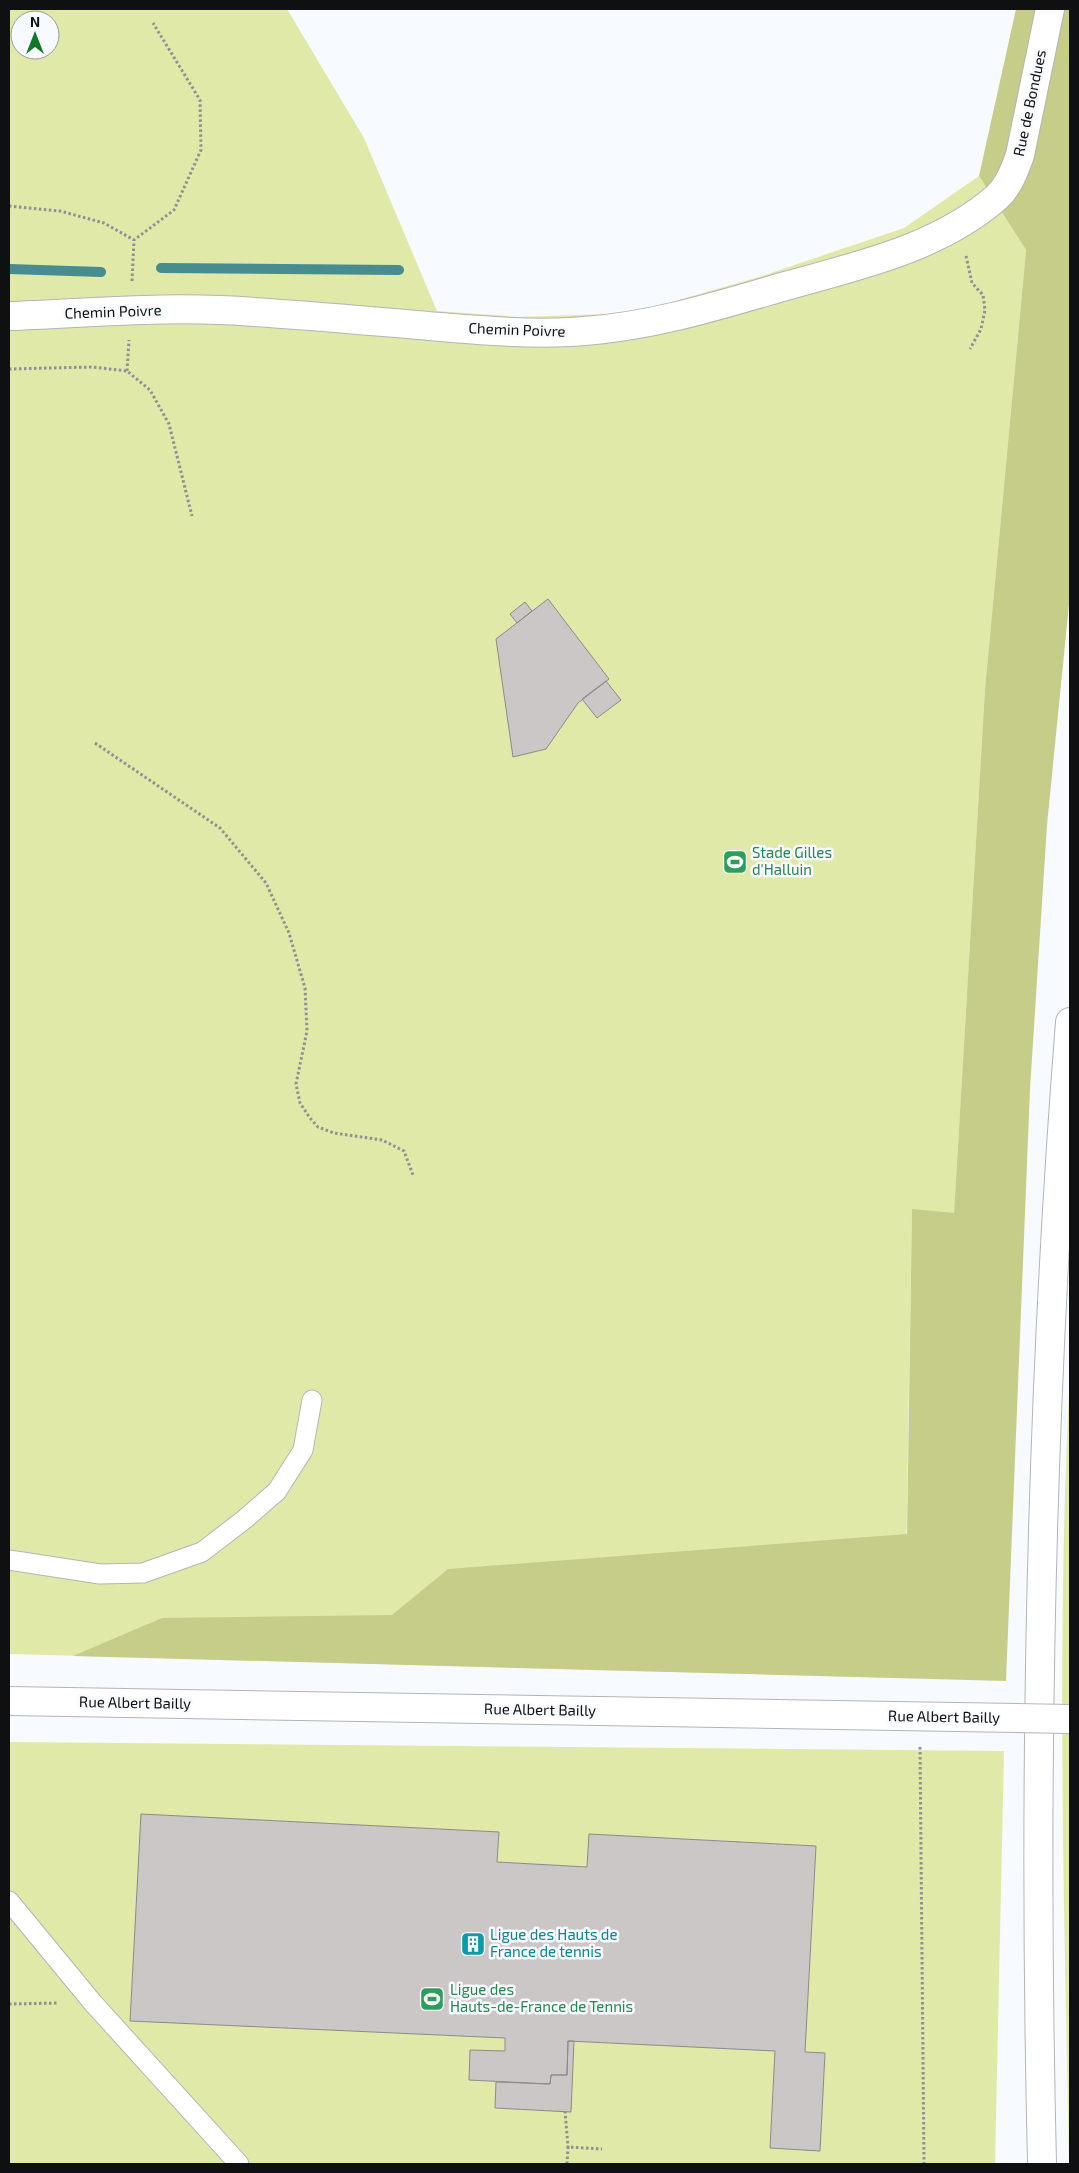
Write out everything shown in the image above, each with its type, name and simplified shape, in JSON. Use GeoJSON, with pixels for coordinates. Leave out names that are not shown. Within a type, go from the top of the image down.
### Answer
{"type":"FeatureCollection","features":[{"type":"Feature","properties":{"kind":"main road","name":"Rue de Bondues"},"geometry":{"type":"LineString","coordinates":[[1000,194],[1012,175],[1020,155],[1050,9]]}},
{"type":"Feature","properties":{"kind":"main road","name":"Chemin Poivre"},"geometry":{"type":"LineString","coordinates":[[9,316],[130,311],[253,311],[497,331],[535,333],[587,331],[655,322],[683,316],[914,247],[956,226],[1000,194]]}},
{"type":"Feature","properties":{"kind":"main road"},"geometry":{"type":"LineString","coordinates":[[1042,2164],[1039,1865],[1043,1566],[1049,1381],[1062,1130],[1070,1022]]}},
{"type":"Feature","properties":{"kind":"main road","name":"Rue Albert Bailly"},"geometry":{"type":"LineString","coordinates":[[9,1701],[1070,1719]]}},
{"type":"Feature","properties":{"kind":"main road"},"geometry":{"type":"LineString","coordinates":[[1023,2164],[1026,2051],[1039,1865]]}},
{"type":"Feature","properties":{"kind":"lane"},"geometry":{"type":"LineString","coordinates":[[9,1560],[100,1574],[143,1573],[202,1552],[246,1519],[277,1491],[303,1450],[312,1400]]}},
{"type":"Feature","properties":{"kind":"lane"},"geometry":{"type":"LineString","coordinates":[[9,1901],[93,2003],[239,2164]]}},
{"type":"Feature","properties":{"kind":"path"},"geometry":{"type":"LineString","coordinates":[[126,372],[134,240],[174,210],[201,150],[200,100],[153,23]]}},
{"type":"Feature","properties":{"kind":"path"},"geometry":{"type":"LineString","coordinates":[[9,206],[60,211],[104,223],[134,240]]}},
{"type":"Feature","properties":{"kind":"path"},"geometry":{"type":"LineString","coordinates":[[956,226],[968,261],[972,283],[983,295],[986,310],[981,329],[970,349]]}},
{"type":"Feature","properties":{"kind":"path"},"geometry":{"type":"LineString","coordinates":[[9,369],[92,366],[126,372],[150,390],[169,424],[192,516]]}},
{"type":"Feature","properties":{"kind":"path"},"geometry":{"type":"LineString","coordinates":[[95,743],[220,828],[266,883],[289,933],[305,988],[307,1031],[296,1084],[300,1104],[318,1127],[334,1133],[382,1140],[404,1151],[413,1175]]}},
{"type":"Feature","properties":{"kind":"path"},"geometry":{"type":"LineString","coordinates":[[920,1738],[924,2164]]}},
{"type":"Feature","properties":{"kind":"path"},"geometry":{"type":"LineString","coordinates":[[9,2004],[93,2003]]}},
{"type":"Feature","properties":{"kind":"path"},"geometry":{"type":"LineString","coordinates":[[565,2111],[568,2147],[567,2164]]}},
{"type":"Feature","properties":{"kind":"path"},"geometry":{"type":"LineString","coordinates":[[568,2147],[602,2149]]}},
{"type":"Feature","properties":{"kind":"green space"},"geometry":{"type":"Polygon","coordinates":[[[9,9],[287,9],[364,138],[437,311],[519,317],[633,313],[759,277],[904,228],[979,176],[1026,250],[985,689],[954,1214],[912,1210],[904,1678],[9,1654],[9,9]]]}},
{"type":"Feature","properties":{"kind":"green space"},"geometry":{"type":"Polygon","coordinates":[[[1016,9],[1070,9],[1070,594],[1047,825],[1030,1089],[1006,1681],[73,1656],[162,1618],[392,1615],[448,1569],[907,1534],[912,1209],[954,1213],[985,689],[1026,250],[979,176],[1016,9]]]}},
{"type":"Feature","properties":{"kind":"green space"},"geometry":{"type":"Polygon","coordinates":[[[1070,1374],[1069,2164],[1063,1868],[1062,1670],[1063,1571],[1070,1374]]]}},
{"type":"Feature","properties":{"kind":"green space","name":"Ligue des Hauts-de-France de Tennis"},"geometry":{"type":"Polygon","coordinates":[[[9,1742],[1004,1751],[995,2164],[9,2164],[9,1742]]]}},
{"type":"Feature","properties":{"kind":"building"},"geometry":{"type":"Polygon","coordinates":[[[548,599],[609,679],[578,703],[546,749],[513,757],[496,639],[548,599]]]}},
{"type":"Feature","properties":{"kind":"building"},"geometry":{"type":"Polygon","coordinates":[[[525,602],[532,611],[517,623],[510,614],[525,602]]]}},
{"type":"Feature","properties":{"kind":"building"},"geometry":{"type":"Polygon","coordinates":[[[606,681],[621,700],[597,718],[582,699],[606,681]]]}},
{"type":"Feature","properties":{"kind":"building","name":"Ligue des Hauts de France de tennis"},"geometry":{"type":"Polygon","coordinates":[[[141,1814],[499,1832],[497,1862],[587,1867],[589,1834],[816,1846],[805,2052],[825,2053],[820,2151],[770,2148],[775,2051],[568,2041],[567,2075],[551,2075],[550,2084],[469,2080],[470,2050],[505,2051],[505,2038],[130,2021],[141,1814]]]}},
{"type":"Feature","properties":{"kind":"building"},"geometry":{"type":"Polygon","coordinates":[[[568,2041],[574,2041],[571,2112],[495,2108],[496,2082],[550,2084],[551,2075],[567,2075],[568,2041]]]}},
{"type":"Feature","properties":{"kind":"waterway"},"geometry":{"type":"LineString","coordinates":[[161,268],[399,270]]}},
{"type":"Feature","properties":{"kind":"waterway"},"geometry":{"type":"LineString","coordinates":[[9,269],[101,272]]}},
{"type":"Feature","properties":{"kind":"place","name":"Stade Gilles d'Halluin"},"geometry":{"type":"Point","coordinates":[735,862]}},
{"type":"Feature","properties":{"kind":"place","name":"Ligue des Hauts de France de tennis"},"geometry":{"type":"Point","coordinates":[473,1944]}},
{"type":"Feature","properties":{"kind":"place","name":"Ligue des Hauts-de-France de Tennis"},"geometry":{"type":"Point","coordinates":[432,1999]}}]}
